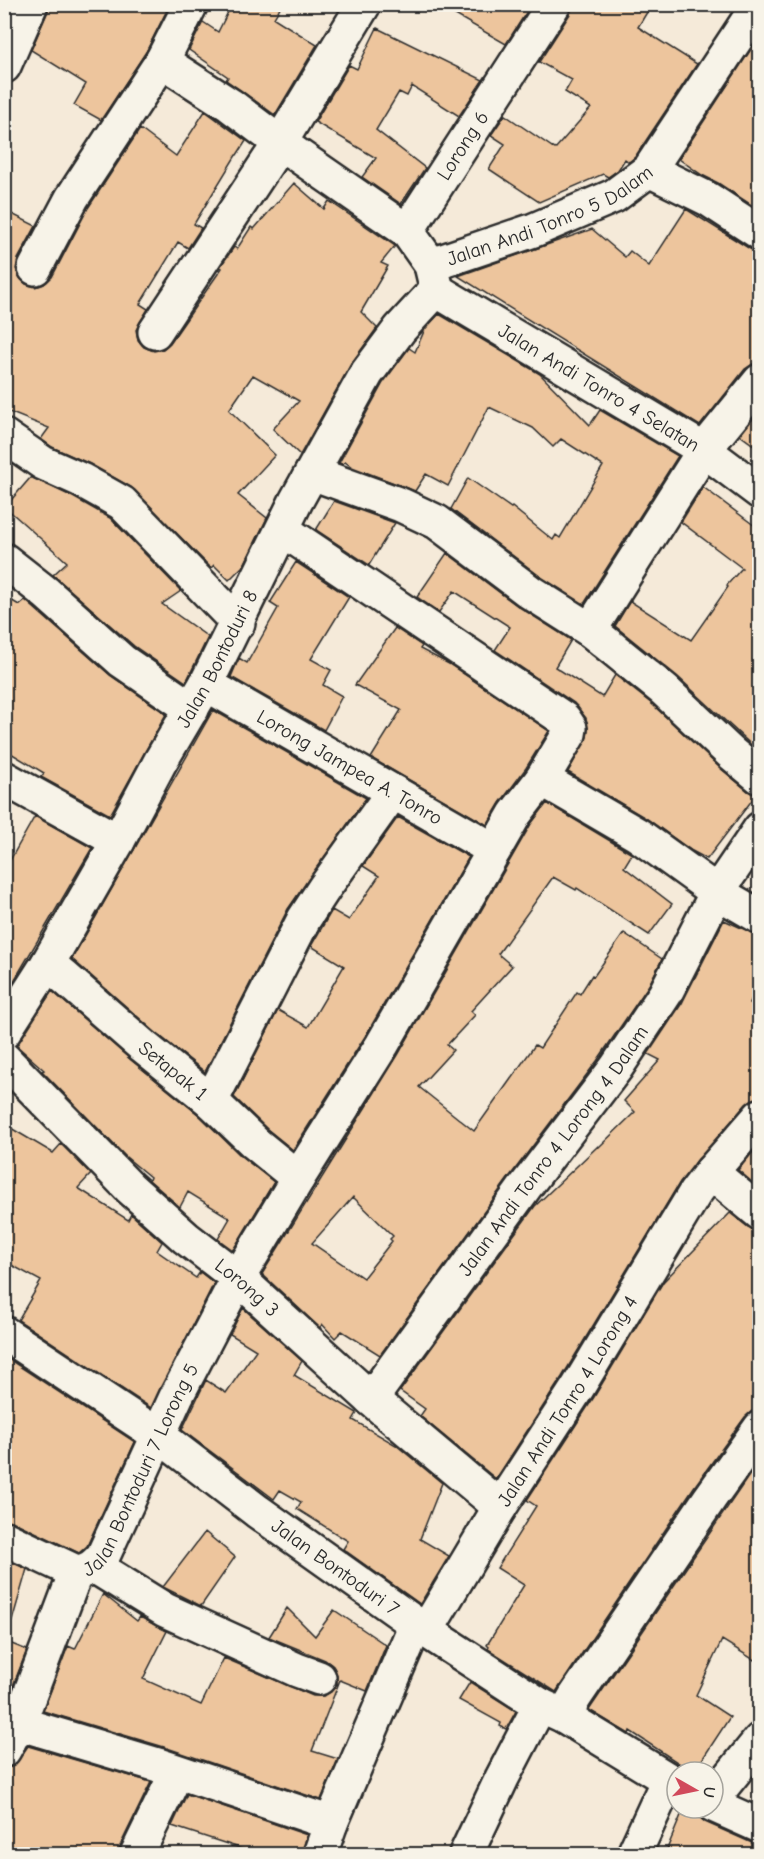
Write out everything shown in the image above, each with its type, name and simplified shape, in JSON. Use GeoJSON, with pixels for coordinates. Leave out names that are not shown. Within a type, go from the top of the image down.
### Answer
{"type":"FeatureCollection","features":[{"type":"Feature","properties":{"kind":"street"},"geometry":{"type":"LineString","coordinates":[[4,66],[32,4]]}},
{"type":"Feature","properties":{"kind":"street"},"geometry":{"type":"LineString","coordinates":[[35,268],[72,198],[162,61],[191,4]]}},
{"type":"Feature","properties":{"kind":"street"},"geometry":{"type":"LineString","coordinates":[[155,332],[280,143],[364,4]]}},
{"type":"Feature","properties":{"kind":"street","name":"Lorong 6"},"geometry":{"type":"LineString","coordinates":[[407,231],[554,4]]}},
{"type":"Feature","properties":{"kind":"street"},"geometry":{"type":"LineString","coordinates":[[649,170],[759,4]]}},
{"type":"Feature","properties":{"kind":"street"},"geometry":{"type":"LineString","coordinates":[[162,61],[230,105],[280,143],[407,231],[434,277]]}},
{"type":"Feature","properties":{"kind":"street","name":"Jalan Andi Tonro 5 Dalam"},"geometry":{"type":"LineString","coordinates":[[434,277],[534,230],[614,196],[649,170],[708,199],[759,233]]}},
{"type":"Feature","properties":{"kind":"street","name":"Jalan Andi Tonro 4 Selatan"},"geometry":{"type":"LineString","coordinates":[[434,277],[704,450],[759,492]]}},
{"type":"Feature","properties":{"kind":"street","name":"Jalan Bontoduri 8"},"geometry":{"type":"LineString","coordinates":[[4,1032],[48,963],[160,762],[199,697],[312,473],[367,373],[400,329],[434,277]]}},
{"type":"Feature","properties":{"kind":"street"},"geometry":{"type":"LineString","coordinates":[[590,630],[704,450],[759,381]]}},
{"type":"Feature","properties":{"kind":"street"},"geometry":{"type":"LineString","coordinates":[[4,436],[43,463],[81,480],[122,503],[238,623]]}},
{"type":"Feature","properties":{"kind":"street"},"geometry":{"type":"LineString","coordinates":[[312,473],[401,505],[437,522],[530,592],[590,630],[664,690],[759,777]]}},
{"type":"Feature","properties":{"kind":"street","name":"Jalan Bontoduri 7 Lorong 5"},"geometry":{"type":"LineString","coordinates":[[9,1731],[85,1569],[103,1556],[203,1342],[238,1278],[382,1045],[515,814],[542,779],[569,734],[570,728],[564,719],[283,530]]}},
{"type":"Feature","properties":{"kind":"street","name":"Lorong Jampea A. Tonro"},"geometry":{"type":"LineString","coordinates":[[4,560],[46,593],[122,661],[393,792],[494,850]]}},
{"type":"Feature","properties":{"kind":"street"},"geometry":{"type":"LineString","coordinates":[[4,778],[118,841]]}},
{"type":"Feature","properties":{"kind":"street"},"geometry":{"type":"LineString","coordinates":[[542,779],[638,835],[717,892],[759,917]]}},
{"type":"Feature","properties":{"kind":"street"},"geometry":{"type":"LineString","coordinates":[[211,1101],[304,920],[393,792]]}},
{"type":"Feature","properties":{"kind":"street","name":"Jalan Andi Tonro 4 Lorong 4 Dalam"},"geometry":{"type":"LineString","coordinates":[[371,1399],[525,1187],[616,1068],[664,994],[717,892],[759,829]]}},
{"type":"Feature","properties":{"kind":"street","name":"Setapak 1"},"geometry":{"type":"LineString","coordinates":[[48,963],[298,1178]]}},
{"type":"Feature","properties":{"kind":"street","name":"Lorong 3"},"geometry":{"type":"LineString","coordinates":[[4,1059],[130,1188],[186,1238],[238,1278],[371,1399],[500,1508]]}},
{"type":"Feature","properties":{"kind":"street","name":"Jalan Andi Tonro 4 Lorong 4"},"geometry":{"type":"LineString","coordinates":[[320,1854],[331,1823],[421,1628],[579,1386],[695,1193],[720,1180],[759,1116]]}},
{"type":"Feature","properties":{"kind":"street"},"geometry":{"type":"LineString","coordinates":[[720,1180],[759,1213]]}},
{"type":"Feature","properties":{"kind":"street","name":"Jalan Bontoduri 7"},"geometry":{"type":"LineString","coordinates":[[4,1333],[159,1435],[257,1511],[421,1628],[552,1711],[665,1778]]}},
{"type":"Feature","properties":{"kind":"street"},"geometry":{"type":"LineString","coordinates":[[465,1854],[502,1778],[552,1711],[594,1668],[759,1428]]}},
{"type":"Feature","properties":{"kind":"street"},"geometry":{"type":"LineString","coordinates":[[4,1538],[85,1569],[165,1610],[319,1678]]}},
{"type":"Feature","properties":{"kind":"street"},"geometry":{"type":"LineString","coordinates":[[9,1731],[177,1773],[331,1823]]}},
{"type":"Feature","properties":{"kind":"street"},"geometry":{"type":"LineString","coordinates":[[725,1783],[759,1740]]}},
{"type":"Feature","properties":{"kind":"street"},"geometry":{"type":"LineString","coordinates":[[137,1854],[177,1773]]}},
{"type":"Feature","properties":{"kind":"street"},"geometry":{"type":"LineString","coordinates":[[634,1854],[665,1798]]}},
{"type":"Feature","properties":{"kind":"street"},"geometry":{"type":"LineString","coordinates":[[725,1810],[759,1826]]}},
{"type":"Feature","properties":{"kind":"building"},"geometry":{"type":"Polygon","coordinates":[[[49,4],[170,4],[146,52],[101,120],[74,105],[86,84],[31,50],[49,4]]]}},
{"type":"Feature","properties":{"kind":"building"},"geometry":{"type":"Polygon","coordinates":[[[232,4],[282,4],[274,18],[317,45],[275,115],[226,80],[228,77],[189,50],[203,22],[218,32],[232,4]]]}},
{"type":"Feature","properties":{"kind":"building"},"geometry":{"type":"Polygon","coordinates":[[[436,4],[530,4],[531,5],[506,44],[436,4]]]}},
{"type":"Feature","properties":{"kind":"building"},"geometry":{"type":"Polygon","coordinates":[[[573,4],[652,4],[638,27],[697,64],[635,157],[629,162],[625,159],[618,170],[608,177],[603,174],[539,202],[489,169],[505,144],[491,135],[505,115],[555,149],[591,108],[565,92],[572,80],[539,62],[570,14],[573,4]]]}},
{"type":"Feature","properties":{"kind":"building"},"geometry":{"type":"Polygon","coordinates":[[[377,28],[483,80],[459,116],[412,86],[407,96],[399,92],[376,130],[425,168],[401,204],[362,177],[376,158],[315,122],[349,65],[357,69],[377,28]]]}},
{"type":"Feature","properties":{"kind":"building"},"geometry":{"type":"Polygon","coordinates":[[[759,37],[759,210],[679,159],[759,37]]]}},
{"type":"Feature","properties":{"kind":"building"},"geometry":{"type":"Polygon","coordinates":[[[205,111],[246,141],[194,224],[201,228],[188,248],[178,242],[140,304],[148,309],[136,330],[138,340],[144,347],[154,351],[163,349],[170,343],[234,247],[237,249],[251,227],[254,229],[294,183],[324,209],[329,201],[395,246],[381,263],[388,266],[361,312],[377,328],[351,364],[300,455],[273,429],[299,401],[253,375],[229,410],[275,455],[238,495],[267,518],[244,565],[229,580],[214,565],[211,568],[131,487],[90,464],[52,447],[41,439],[49,428],[4,410],[4,210],[36,226],[18,259],[16,269],[26,284],[35,287],[44,284],[52,277],[88,208],[140,129],[176,156],[205,111]]]}},
{"type":"Feature","properties":{"kind":"building"},"geometry":{"type":"Polygon","coordinates":[[[686,209],[750,249],[759,252],[759,363],[745,369],[700,426],[458,276],[592,229],[625,257],[630,251],[649,266],[686,209]]]}},
{"type":"Feature","properties":{"kind":"building"},"geometry":{"type":"Polygon","coordinates":[[[439,314],[540,374],[590,425],[600,410],[678,456],[584,604],[541,577],[451,509],[468,478],[512,507],[553,540],[556,535],[560,538],[603,466],[561,439],[553,447],[533,428],[489,407],[448,486],[426,474],[415,491],[352,467],[345,462],[339,463],[383,383],[409,348],[415,352],[425,329],[439,314]]]}},
{"type":"Feature","properties":{"kind":"building"},"geometry":{"type":"Polygon","coordinates":[[[759,411],[759,449],[740,435],[759,411]]]}},
{"type":"Feature","properties":{"kind":"building"},"geometry":{"type":"Polygon","coordinates":[[[31,477],[110,518],[181,591],[162,604],[208,637],[186,682],[134,646],[53,575],[67,562],[5,507],[31,477]]]}},
{"type":"Feature","properties":{"kind":"building"},"geometry":{"type":"Polygon","coordinates":[[[703,487],[759,529],[759,752],[677,676],[615,626],[630,601],[691,640],[728,587],[727,585],[742,568],[681,522],[703,487]]]}},
{"type":"Feature","properties":{"kind":"building"},"geometry":{"type":"Polygon","coordinates":[[[334,501],[395,523],[369,565],[316,530],[334,501]]]}},
{"type":"Feature","properties":{"kind":"building"},"geometry":{"type":"Polygon","coordinates":[[[447,553],[519,607],[571,640],[555,667],[602,697],[615,675],[652,704],[719,767],[756,795],[707,859],[647,819],[568,772],[587,737],[586,718],[574,703],[495,650],[510,627],[454,591],[439,612],[417,597],[447,553]]]}},
{"type":"Feature","properties":{"kind":"building"},"geometry":{"type":"Polygon","coordinates":[[[296,562],[349,597],[311,659],[331,670],[323,685],[342,696],[324,730],[231,677],[239,658],[247,663],[278,608],[270,603],[296,562]]]}},
{"type":"Feature","properties":{"kind":"building"},"geometry":{"type":"Polygon","coordinates":[[[4,596],[19,605],[25,600],[110,675],[166,714],[110,815],[41,777],[44,773],[4,749],[4,596]]]}},
{"type":"Feature","properties":{"kind":"building"},"geometry":{"type":"Polygon","coordinates":[[[395,628],[422,646],[420,649],[449,664],[549,731],[487,825],[371,758],[401,710],[355,685],[395,628]]]}},
{"type":"Feature","properties":{"kind":"building"},"geometry":{"type":"Polygon","coordinates":[[[213,710],[366,798],[288,909],[205,1072],[155,1032],[72,959],[213,710]]]}},
{"type":"Feature","properties":{"kind":"building"},"geometry":{"type":"Polygon","coordinates":[[[547,803],[632,854],[624,867],[672,904],[649,935],[577,888],[576,890],[553,877],[498,954],[512,966],[471,1011],[475,1015],[447,1045],[453,1050],[419,1087],[474,1131],[535,1045],[540,1048],[577,992],[580,994],[624,933],[662,959],[649,985],[597,1061],[380,1355],[342,1331],[335,1338],[322,1324],[320,1328],[262,1274],[398,1055],[531,824],[547,803]],[[353,1197],[312,1243],[363,1278],[392,1241],[390,1239],[393,1236],[353,1197]]]}},
{"type":"Feature","properties":{"kind":"building"},"geometry":{"type":"Polygon","coordinates":[[[35,816],[92,848],[11,986],[4,983],[4,871],[35,816]]]}},
{"type":"Feature","properties":{"kind":"building"},"geometry":{"type":"Polygon","coordinates":[[[398,817],[469,857],[366,1035],[293,1150],[234,1097],[278,1010],[308,1027],[344,966],[311,946],[332,910],[349,920],[379,876],[363,866],[398,817]]]}},
{"type":"Feature","properties":{"kind":"building"},"geometry":{"type":"Polygon","coordinates":[[[724,920],[759,936],[759,981],[750,1003],[759,1008],[759,1098],[746,1104],[680,1182],[562,1377],[496,1479],[420,1416],[425,1409],[400,1391],[535,1206],[635,1112],[624,1101],[660,1060],[648,1054],[682,1003],[724,920]]]}},
{"type":"Feature","properties":{"kind":"building"},"geometry":{"type":"Polygon","coordinates":[[[52,991],[131,1060],[199,1115],[242,1157],[274,1182],[233,1250],[218,1239],[230,1218],[188,1192],[180,1207],[149,1180],[150,1177],[126,1157],[42,1071],[44,1070],[16,1045],[52,991]]]}},
{"type":"Feature","properties":{"kind":"building"},"geometry":{"type":"Polygon","coordinates":[[[4,1124],[53,1153],[61,1144],[91,1174],[78,1188],[128,1220],[131,1214],[162,1242],[157,1251],[196,1278],[200,1272],[214,1283],[151,1408],[18,1320],[41,1281],[4,1261],[4,1124]]]}},
{"type":"Feature","properties":{"kind":"building"},"geometry":{"type":"Polygon","coordinates":[[[759,1145],[759,1188],[738,1170],[759,1145]]]}},
{"type":"Feature","properties":{"kind":"building"},"geometry":{"type":"Polygon","coordinates":[[[730,1213],[748,1227],[759,1231],[759,1410],[752,1411],[745,1417],[694,1487],[556,1692],[488,1649],[487,1645],[524,1585],[497,1568],[536,1506],[527,1500],[594,1397],[663,1282],[730,1213]]]}},
{"type":"Feature","properties":{"kind":"building"},"geometry":{"type":"Polygon","coordinates":[[[243,1308],[302,1361],[294,1375],[357,1413],[353,1420],[396,1445],[442,1483],[420,1539],[449,1556],[420,1604],[343,1549],[348,1541],[297,1509],[301,1502],[280,1490],[274,1499],[182,1430],[206,1380],[226,1393],[256,1350],[230,1334],[243,1308]]]}},
{"type":"Feature","properties":{"kind":"building"},"geometry":{"type":"Polygon","coordinates":[[[4,1356],[135,1442],[87,1546],[79,1553],[12,1521],[4,1520],[4,1356]]]}},
{"type":"Feature","properties":{"kind":"building"},"geometry":{"type":"Polygon","coordinates":[[[759,1461],[759,1663],[722,1640],[696,1695],[730,1717],[702,1760],[674,1760],[630,1731],[629,1734],[589,1710],[759,1461]]]}},
{"type":"Feature","properties":{"kind":"building"},"geometry":{"type":"Polygon","coordinates":[[[205,1532],[235,1557],[201,1606],[163,1587],[205,1532]]]}},
{"type":"Feature","properties":{"kind":"building"},"geometry":{"type":"Polygon","coordinates":[[[4,1559],[27,1569],[12,1621],[4,1620],[4,1559]]]}},
{"type":"Feature","properties":{"kind":"building"},"geometry":{"type":"Polygon","coordinates":[[[103,1594],[137,1621],[140,1617],[167,1631],[143,1679],[201,1705],[224,1658],[313,1696],[323,1696],[331,1692],[337,1684],[337,1675],[333,1666],[325,1660],[269,1637],[287,1608],[315,1636],[334,1610],[386,1645],[367,1691],[340,1680],[312,1751],[338,1759],[321,1800],[164,1747],[43,1711],[68,1646],[75,1649],[103,1594]]]}},
{"type":"Feature","properties":{"kind":"building"},"geometry":{"type":"Polygon","coordinates":[[[4,1641],[27,1650],[7,1701],[4,1701],[4,1641]]]}},
{"type":"Feature","properties":{"kind":"building"},"geometry":{"type":"Polygon","coordinates":[[[470,1682],[516,1711],[506,1729],[500,1726],[501,1723],[459,1700],[470,1682]]]}},
{"type":"Feature","properties":{"kind":"building"},"geometry":{"type":"Polygon","coordinates":[[[28,1746],[151,1782],[118,1854],[20,1854],[4,1850],[4,1769],[14,1766],[28,1746]]]}},
{"type":"Feature","properties":{"kind":"building"},"geometry":{"type":"Polygon","coordinates":[[[187,1794],[307,1835],[302,1854],[258,1854],[172,1826],[187,1794]]]}},
{"type":"Feature","properties":{"kind":"building"},"geometry":{"type":"Polygon","coordinates":[[[679,1820],[703,1820],[752,1843],[759,1844],[759,1854],[665,1854],[679,1820]]]}}]}
